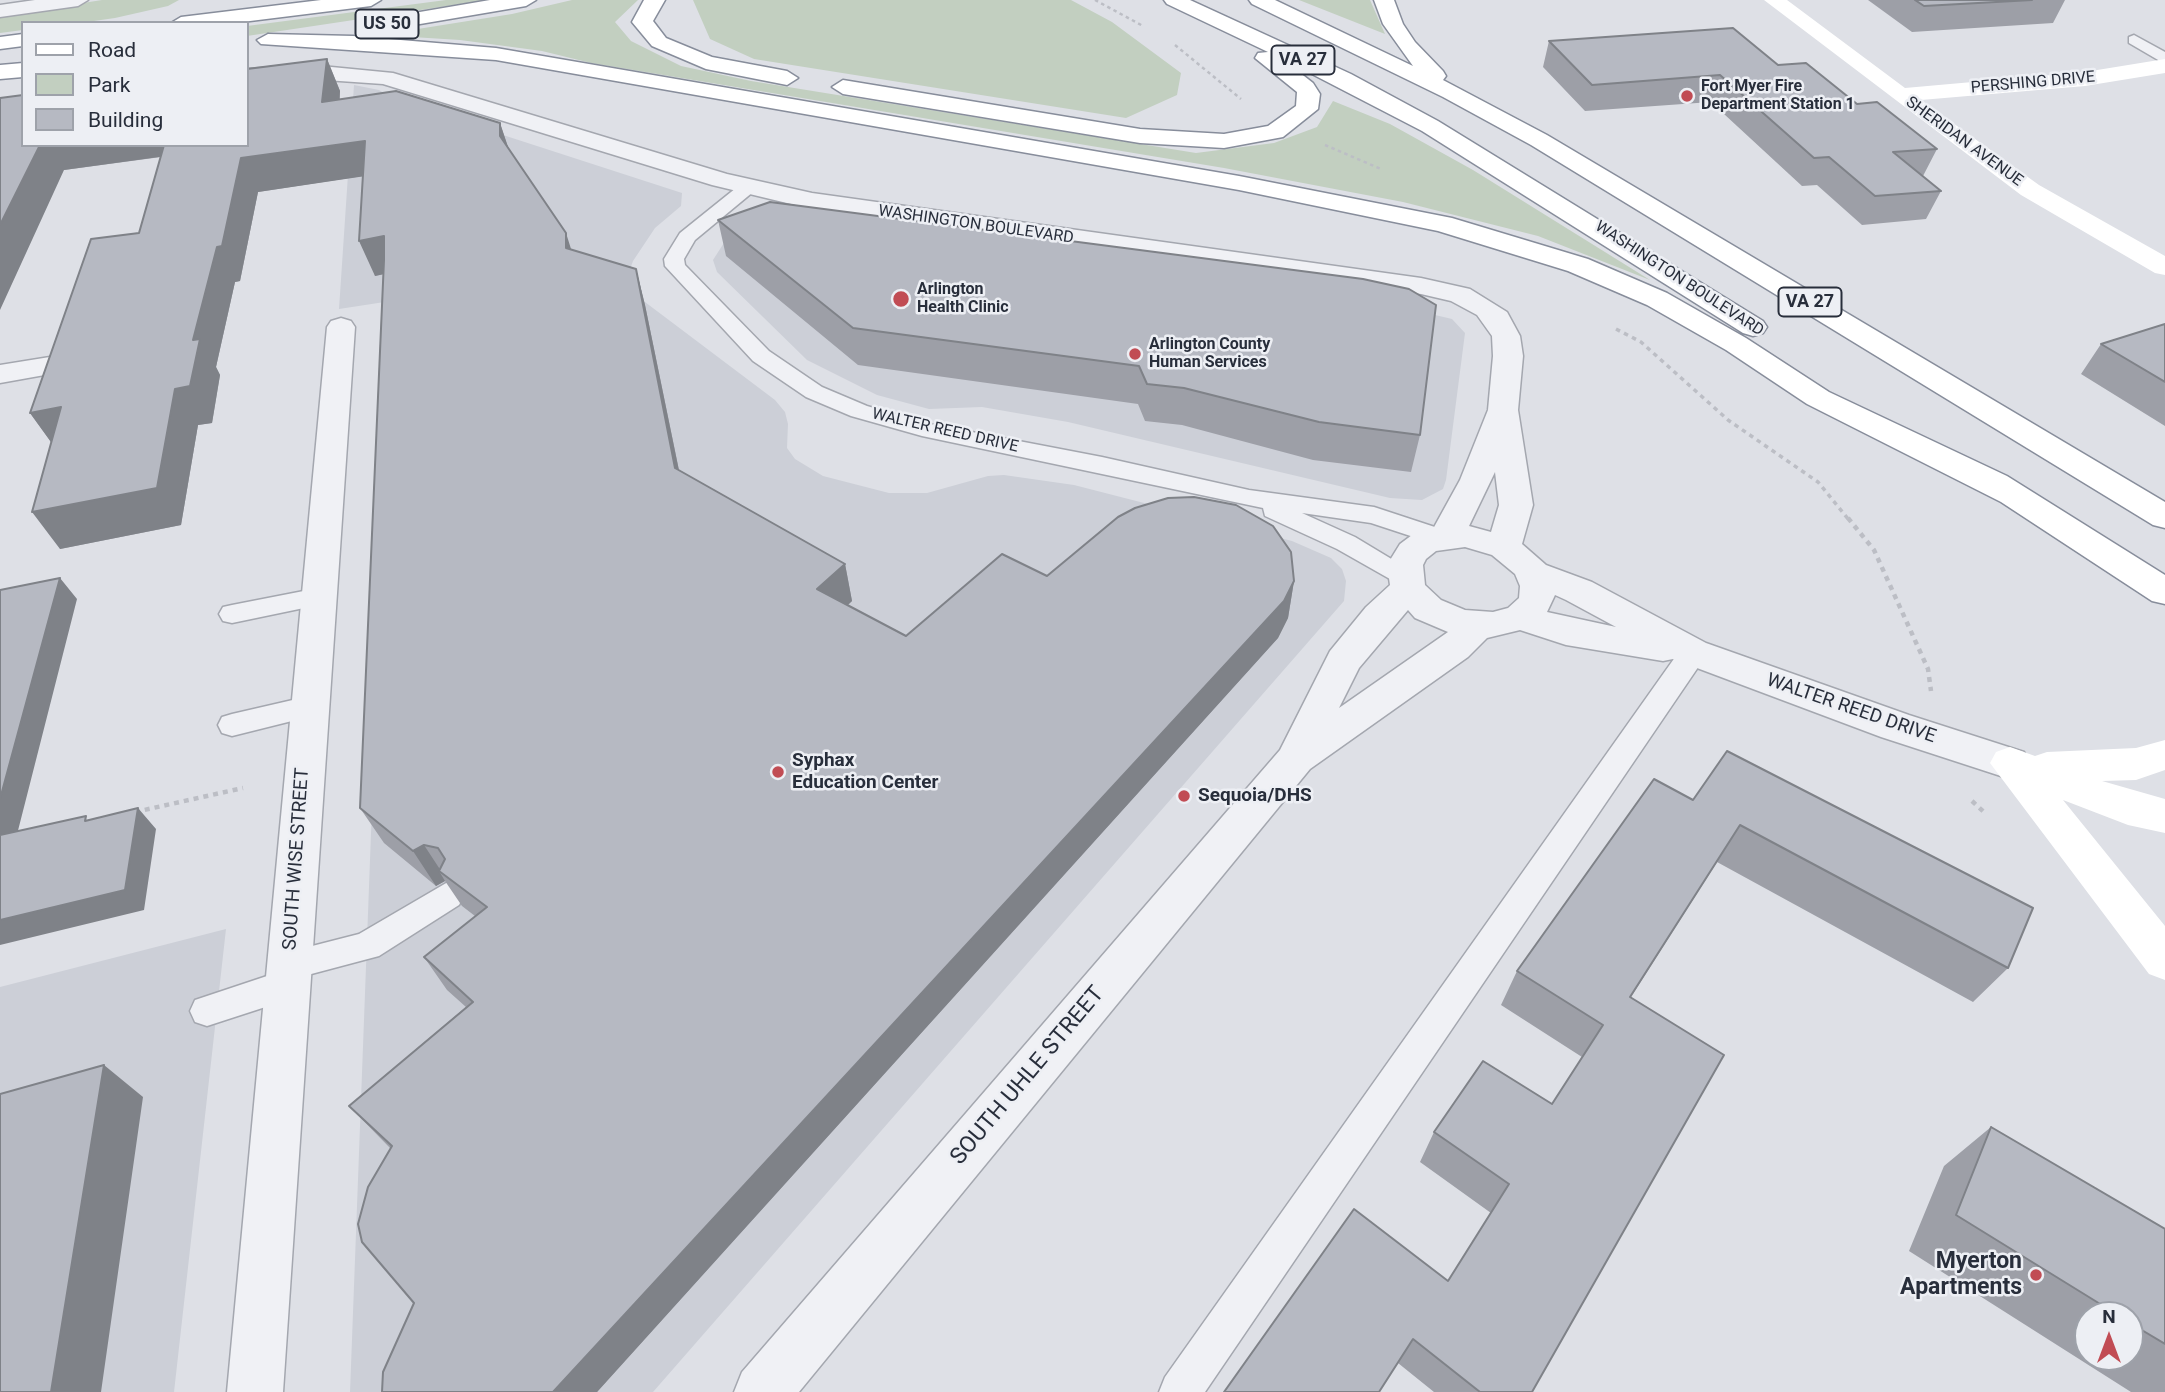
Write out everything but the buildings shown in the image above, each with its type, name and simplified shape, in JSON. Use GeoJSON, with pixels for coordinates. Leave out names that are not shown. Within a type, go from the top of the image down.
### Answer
{"type":"FeatureCollection","features":[{"type":"Feature","properties":{"kind":"main road","name":"US 50"},"geometry":{"type":"LineString","coordinates":[[186,21],[218,9],[371,0]]}},
{"type":"Feature","properties":{"kind":"main road","name":"US 50"},"geometry":{"type":"LineString","coordinates":[[258,42],[526,0]]}},
{"type":"Feature","properties":{"kind":"main road"},"geometry":{"type":"LineString","coordinates":[[655,0],[647,8],[642,22],[650,35],[671,49],[706,62],[820,83],[1182,141],[1224,141],[1258,136],[1286,126],[1307,109],[1309,94],[1292,75],[1205,27],[1164,0]]}},
{"type":"Feature","properties":{"kind":"main road","name":"WASHINGTON BOULEVARD"},"geometry":{"type":"LineString","coordinates":[[1174,0],[1343,79],[1476,152],[2165,592]]}},
{"type":"Feature","properties":{"kind":"main road","name":"VA 27"},"geometry":{"type":"LineString","coordinates":[[1259,0],[1451,92],[1639,199],[2165,517]]}},
{"type":"Feature","properties":{"kind":"main road"},"geometry":{"type":"LineString","coordinates":[[1384,0],[1393,24],[1407,46],[1451,92]]}},
{"type":"Feature","properties":{"kind":"main road","name":"SHERIDAN AVENUE"},"geometry":{"type":"LineString","coordinates":[[1774,0],[2030,190],[2165,267]]}},
{"type":"Feature","properties":{"kind":"main road"},"geometry":{"type":"LineString","coordinates":[[0,43],[21,40]]}},
{"type":"Feature","properties":{"kind":"main road"},"geometry":{"type":"LineString","coordinates":[[258,42],[353,42],[496,54],[1239,183],[1443,224],[1529,248],[1636,289],[1736,344],[1818,398],[2016,496]]}},
{"type":"Feature","properties":{"kind":"main road","name":"PERSHING DRIVE"},"geometry":{"type":"LineString","coordinates":[[1900,95],[2085,79],[2165,66]]}},
{"type":"Feature","properties":{"kind":"main road"},"geometry":{"type":"LineString","coordinates":[[0,72],[21,70]]}},
{"type":"Feature","properties":{"kind":"main road","name":"WALTER REED DRIVE"},"geometry":{"type":"LineString","coordinates":[[2010,763],[2047,768],[2100,768],[2136,764],[2165,755]]}},
{"type":"Feature","properties":{"kind":"main road"},"geometry":{"type":"LineString","coordinates":[[2010,763],[2165,960]]}},
{"type":"Feature","properties":{"kind":"main road","name":"WALTER REED DRIVE"},"geometry":{"type":"LineString","coordinates":[[2010,763],[2128,808],[2165,816]]}},
{"type":"Feature","properties":{"kind":"street"},"geometry":{"type":"LineString","coordinates":[[0,11],[78,0]]}},
{"type":"Feature","properties":{"kind":"street","name":"WASHINGTON BOULEVARD"},"geometry":{"type":"LineString","coordinates":[[248,76],[311,72],[368,75],[402,81],[747,188],[876,212],[1421,286],[1460,295],[1486,309],[1502,327],[1508,356],[1503,410]]}},
{"type":"Feature","properties":{"kind":"street","name":"SOUTH WISE STREET"},"geometry":{"type":"LineString","coordinates":[[255,1392],[341,327]]}},
{"type":"Feature","properties":{"kind":"street"},"geometry":{"type":"LineString","coordinates":[[0,374],[56,365]]}},
{"type":"Feature","properties":{"kind":"street"},"geometry":{"type":"LineString","coordinates":[[1444,538],[1476,480],[1503,410]]}},
{"type":"Feature","properties":{"kind":"street"},"geometry":{"type":"LineString","coordinates":[[1503,410],[1516,488],[1514,514],[1504,547]]}},
{"type":"Feature","properties":{"kind":"street"},"geometry":{"type":"LineString","coordinates":[[1444,538],[1485,540],[1504,547],[1519,556],[1534,574],[1538,586],[1537,597],[1521,617],[1493,625],[1477,625],[1443,618],[1417,600],[1406,583],[1405,565],[1412,552],[1424,543],[1444,538]]}},
{"type":"Feature","properties":{"kind":"street","name":"WALTER REED DRIVE"},"geometry":{"type":"LineString","coordinates":[[1534,574],[1579,591],[1692,653],[1895,726],[2010,763]]}},
{"type":"Feature","properties":{"kind":"street","name":"SOUTH UHLE STREET"},"geometry":{"type":"LineString","coordinates":[[762,1392],[1295,760],[1343,661],[1406,583]]}},
{"type":"Feature","properties":{"kind":"street","name":"WALTER REED DRIVE"},"geometry":{"type":"LineString","coordinates":[[1521,617],[1566,632],[1692,653]]}},
{"type":"Feature","properties":{"kind":"street","name":"SOUTH UHLE STREET"},"geometry":{"type":"LineString","coordinates":[[1295,760],[1455,648],[1477,625]]}},
{"type":"Feature","properties":{"kind":"lane"},"geometry":{"type":"LineString","coordinates":[[2134,40],[2165,59]]}},
{"type":"Feature","properties":{"kind":"lane","name":"WALTER REED DRIVE"},"geometry":{"type":"LineString","coordinates":[[747,188],[687,237],[677,253],[675,266],[761,356],[794,381],[836,402],[889,421],[953,436],[1139,471],[1250,498],[1374,515],[1444,538]]}},
{"type":"Feature","properties":{"kind":"lane","name":"WALTER REED DRIVE"},"geometry":{"type":"LineString","coordinates":[[1250,498],[1346,543],[1406,583]]}},
{"type":"Feature","properties":{"kind":"lane"},"geometry":{"type":"LineString","coordinates":[[232,614],[319,597]]}},
{"type":"Feature","properties":{"kind":"lane"},"geometry":{"type":"LineString","coordinates":[[1180,1392],[1692,653]]}},
{"type":"Feature","properties":{"kind":"lane"},"geometry":{"type":"LineString","coordinates":[[232,724],[310,707]]}},
{"type":"Feature","properties":{"kind":"lane"},"geometry":{"type":"LineString","coordinates":[[207,1011],[288,975],[367,946],[447,895]]}},
{"type":"Feature","properties":{"kind":"path"},"geometry":{"type":"LineString","coordinates":[[1095,0],[1143,26]]}},
{"type":"Feature","properties":{"kind":"path"},"geometry":{"type":"LineString","coordinates":[[1166,39],[1248,106]]}},
{"type":"Feature","properties":{"kind":"path"},"geometry":{"type":"LineString","coordinates":[[1605,323],[1641,342],[1728,420],[1818,482],[1874,550],[1907,620],[1931,684]]}},
{"type":"Feature","properties":{"kind":"path"},"geometry":{"type":"LineString","coordinates":[[122,815],[243,788]]}},
{"type":"Feature","properties":{"kind":"path"},"geometry":{"type":"LineString","coordinates":[[1962,794],[1987,816]]}},
{"type":"Feature","properties":{"kind":"shaded area"},"geometry":{"type":"Polygon","coordinates":[[[354,85],[379,90],[395,100],[682,193],[681,206],[655,228],[633,261],[629,272],[637,296],[775,400],[785,412],[788,424],[787,448],[795,459],[823,476],[889,493],[927,493],[988,476],[1004,475],[1074,485],[1292,541],[1331,558],[1342,569],[1346,581],[1344,601],[653,1392],[350,1392],[391,301],[339,309],[354,85]]]}},
{"type":"Feature","properties":{"kind":"shaded area","name":"Arlington County Human Services"},"geometry":{"type":"Polygon","coordinates":[[[729,235],[1418,311],[1452,319],[1465,333],[1443,489],[1422,500],[1390,498],[1068,422],[982,407],[929,409],[877,395],[807,360],[717,272],[713,260],[729,235]]]}},
{"type":"Feature","properties":{"kind":"shaded area"},"geometry":{"type":"Polygon","coordinates":[[[226,929],[174,1392],[0,1392],[0,987],[226,929]]]}},
{"type":"Feature","properties":{"kind":"green space"},"geometry":{"type":"Polygon","coordinates":[[[102,0],[179,0],[168,6],[94,21],[21,21],[21,30],[0,33],[0,16],[102,0]]]}},
{"type":"Feature","properties":{"kind":"green space"},"geometry":{"type":"Polygon","coordinates":[[[446,0],[487,0],[248,36],[248,26],[446,0]]]}},
{"type":"Feature","properties":{"kind":"green space"},"geometry":{"type":"Polygon","coordinates":[[[572,0],[638,0],[615,22],[631,41],[681,66],[751,81],[1196,153],[1274,143],[1317,127],[1333,101],[1390,124],[1473,170],[1650,280],[1538,236],[1403,202],[1224,168],[591,63],[542,51],[460,40],[380,35],[512,14],[572,0]]]}},
{"type":"Feature","properties":{"kind":"green space"},"geometry":{"type":"Polygon","coordinates":[[[693,0],[1071,0],[1112,22],[1181,73],[1177,95],[1126,118],[754,59],[710,39],[693,0]]]}},
{"type":"Feature","properties":{"kind":"green space"},"geometry":{"type":"Polygon","coordinates":[[[1299,0],[1370,0],[1385,34],[1299,0]]]}},
{"type":"Feature","properties":{"kind":"place","name":"Fort Myer Fire Department Station 1"},"geometry":{"type":"Point","coordinates":[1687,96]}},
{"type":"Feature","properties":{"kind":"place","name":"Arlington Health Clinic"},"geometry":{"type":"Point","coordinates":[901,299]}},
{"type":"Feature","properties":{"kind":"place","name":"Arlington County Human Services"},"geometry":{"type":"Point","coordinates":[1135,354]}},
{"type":"Feature","properties":{"kind":"place","name":"Syphax Education Center"},"geometry":{"type":"Point","coordinates":[778,772]}},
{"type":"Feature","properties":{"kind":"place","name":"Sequoia/DHS"},"geometry":{"type":"Point","coordinates":[1184,796]}},
{"type":"Feature","properties":{"kind":"place","name":"Myerton Apartments"},"geometry":{"type":"Point","coordinates":[2036,1275]}}]}
